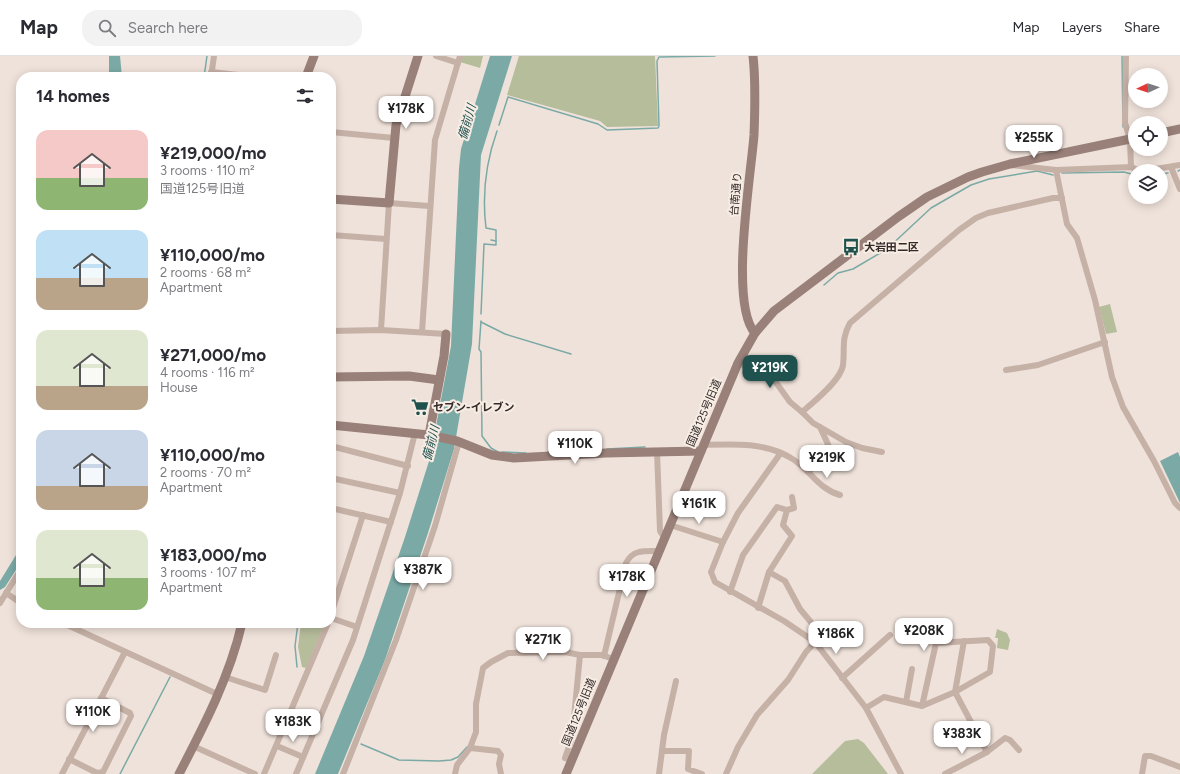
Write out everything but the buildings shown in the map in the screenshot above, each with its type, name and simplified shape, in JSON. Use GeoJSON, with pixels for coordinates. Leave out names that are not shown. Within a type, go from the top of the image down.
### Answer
{"type":"FeatureCollection","features":[{"type":"Feature","properties":{"kind":"street"},"geometry":{"type":"LineString","coordinates":[[211,72],[214,56]]}},
{"type":"Feature","properties":{"kind":"street"},"geometry":{"type":"LineString","coordinates":[[308,72],[314,56]]}},
{"type":"Feature","properties":{"kind":"street"},"geometry":{"type":"LineString","coordinates":[[381,330],[388,203],[394,138],[399,116],[418,56]]}},
{"type":"Feature","properties":{"kind":"street"},"geometry":{"type":"LineString","coordinates":[[436,56],[458,63]]}},
{"type":"Feature","properties":{"kind":"street"},"geometry":{"type":"LineString","coordinates":[[422,332],[429,206],[435,140],[460,56]]}},
{"type":"Feature","properties":{"kind":"street","name":"台南通り"},"geometry":{"type":"LineString","coordinates":[[754,56],[754,135],[742,274],[746,311],[751,327],[755,333]]}},
{"type":"Feature","properties":{"kind":"street"},"geometry":{"type":"LineString","coordinates":[[1126,56],[1125,123],[1128,129]]}},
{"type":"Feature","properties":{"kind":"street"},"geometry":{"type":"LineString","coordinates":[[1168,131],[1180,129]]}},
{"type":"Feature","properties":{"kind":"street"},"geometry":{"type":"LineString","coordinates":[[336,132],[394,138]]}},
{"type":"Feature","properties":{"kind":"street","name":"国道125号旧道"},"geometry":{"type":"LineString","coordinates":[[566,774],[738,363],[755,333],[770,316],[785,302],[913,207],[940,190],[968,177],[1010,164],[1128,139]]}},
{"type":"Feature","properties":{"kind":"street"},"geometry":{"type":"LineString","coordinates":[[1010,164],[1056,170],[1128,167]]}},
{"type":"Feature","properties":{"kind":"street"},"geometry":{"type":"LineString","coordinates":[[1168,167],[1180,165]]}},
{"type":"Feature","properties":{"kind":"street"},"geometry":{"type":"LineString","coordinates":[[1171,167],[1180,189]]}},
{"type":"Feature","properties":{"kind":"street"},"geometry":{"type":"LineString","coordinates":[[1056,170],[1067,224],[1077,238],[1105,342],[1112,377],[1123,407],[1154,461],[1175,503],[1180,508]]}},
{"type":"Feature","properties":{"kind":"street"},"geometry":{"type":"LineString","coordinates":[[802,412],[817,399],[842,370],[843,343],[845,332],[850,323],[949,239],[976,218],[988,212],[1053,198],[1062,198]]}},
{"type":"Feature","properties":{"kind":"street"},"geometry":{"type":"LineString","coordinates":[[336,199],[429,206]]}},
{"type":"Feature","properties":{"kind":"street"},"geometry":{"type":"LineString","coordinates":[[336,235],[386,239]]}},
{"type":"Feature","properties":{"kind":"street"},"geometry":{"type":"LineString","coordinates":[[336,331],[381,330],[446,334],[430,435]]}},
{"type":"Feature","properties":{"kind":"street"},"geometry":{"type":"LineString","coordinates":[[1006,370],[1038,365],[1105,342]]}},
{"type":"Feature","properties":{"kind":"street"},"geometry":{"type":"LineString","coordinates":[[738,363],[762,372],[776,381],[790,402],[813,423],[846,442],[862,448],[882,452]]}},
{"type":"Feature","properties":{"kind":"street"},"geometry":{"type":"LineString","coordinates":[[336,377],[409,376],[439,380]]}},
{"type":"Feature","properties":{"kind":"street"},"geometry":{"type":"LineString","coordinates":[[336,426],[430,435],[458,442],[492,455],[514,458],[657,451],[740,444],[764,447],[791,458],[828,492],[840,495]]}},
{"type":"Feature","properties":{"kind":"street"},"geometry":{"type":"LineString","coordinates":[[808,472],[831,451],[820,427]]}},
{"type":"Feature","properties":{"kind":"street"},"geometry":{"type":"LineString","coordinates":[[296,774],[357,628],[400,493],[416,433]]}},
{"type":"Feature","properties":{"kind":"street"},"geometry":{"type":"LineString","coordinates":[[343,774],[394,646],[435,526],[458,442]]}},
{"type":"Feature","properties":{"kind":"street"},"geometry":{"type":"LineString","coordinates":[[336,447],[408,466]]}},
{"type":"Feature","properties":{"kind":"street"},"geometry":{"type":"LineString","coordinates":[[657,451],[660,531],[664,537]]}},
{"type":"Feature","properties":{"kind":"street"},"geometry":{"type":"LineString","coordinates":[[780,454],[738,513],[723,542],[711,572],[715,582],[758,608],[784,621],[815,642],[866,708],[901,774]]}},
{"type":"Feature","properties":{"kind":"street"},"geometry":{"type":"LineString","coordinates":[[336,479],[400,493]]}},
{"type":"Feature","properties":{"kind":"street"},"geometry":{"type":"LineString","coordinates":[[730,592],[743,555],[777,507],[787,510],[794,508],[792,497]]}},
{"type":"Feature","properties":{"kind":"street"},"geometry":{"type":"LineString","coordinates":[[336,509],[391,522]]}},
{"type":"Feature","properties":{"kind":"street"},"geometry":{"type":"LineString","coordinates":[[758,608],[769,572],[792,536],[783,524],[787,510]]}},
{"type":"Feature","properties":{"kind":"street"},"geometry":{"type":"LineString","coordinates":[[336,599],[363,515]]}},
{"type":"Feature","properties":{"kind":"street"},"geometry":{"type":"LineString","coordinates":[[670,525],[723,542]]}},
{"type":"Feature","properties":{"kind":"street"},"geometry":{"type":"LineString","coordinates":[[604,656],[628,559],[635,552],[659,551]]}},
{"type":"Feature","properties":{"kind":"street"},"geometry":{"type":"LineString","coordinates":[[726,774],[738,747],[757,715],[788,680],[806,652],[815,642],[815,627],[800,609],[785,582],[769,572]]}},
{"type":"Feature","properties":{"kind":"street"},"geometry":{"type":"LineString","coordinates":[[0,602],[16,577]]}},
{"type":"Feature","properties":{"kind":"street"},"geometry":{"type":"LineString","coordinates":[[6,593],[16,600]]}},
{"type":"Feature","properties":{"kind":"street"},"geometry":{"type":"LineString","coordinates":[[336,620],[357,628]]}},
{"type":"Feature","properties":{"kind":"street"},"geometry":{"type":"LineString","coordinates":[[74,628],[217,694]]}},
{"type":"Feature","properties":{"kind":"street"},"geometry":{"type":"LineString","coordinates":[[179,774],[225,677],[233,656],[241,628]]}},
{"type":"Feature","properties":{"kind":"street"},"geometry":{"type":"LineString","coordinates":[[264,774],[326,628]]}},
{"type":"Feature","properties":{"kind":"street"},"geometry":{"type":"LineString","coordinates":[[842,678],[890,636]]}},
{"type":"Feature","properties":{"kind":"street"},"geometry":{"type":"LineString","coordinates":[[866,708],[884,697],[922,706],[955,692],[990,672],[993,646],[988,640],[936,642],[922,706]]}},
{"type":"Feature","properties":{"kind":"street"},"geometry":{"type":"LineString","coordinates":[[964,641],[955,692],[987,752]]}},
{"type":"Feature","properties":{"kind":"street"},"geometry":{"type":"LineString","coordinates":[[62,774],[125,652]]}},
{"type":"Feature","properties":{"kind":"street"},"geometry":{"type":"LineString","coordinates":[[455,774],[457,765],[470,748],[476,732],[476,704],[483,668],[491,662],[508,654],[565,652],[580,655],[604,656],[614,659]]}},
{"type":"Feature","properties":{"kind":"street"},"geometry":{"type":"LineString","coordinates":[[225,677],[265,690],[276,655]]}},
{"type":"Feature","properties":{"kind":"street"},"geometry":{"type":"LineString","coordinates":[[572,760],[565,758],[572,738],[580,655]]}},
{"type":"Feature","properties":{"kind":"street"},"geometry":{"type":"LineString","coordinates":[[906,702],[912,669]]}},
{"type":"Feature","properties":{"kind":"street"},"geometry":{"type":"LineString","coordinates":[[659,774],[676,681]]}},
{"type":"Feature","properties":{"kind":"street"},"geometry":{"type":"LineString","coordinates":[[69,759],[97,773],[103,772],[131,716],[130,713],[101,698]]}},
{"type":"Feature","properties":{"kind":"street"},"geometry":{"type":"LineString","coordinates":[[945,774],[987,752],[1005,738],[1010,740],[1019,750]]}},
{"type":"Feature","properties":{"kind":"street"},"geometry":{"type":"LineString","coordinates":[[193,746],[255,774]]}},
{"type":"Feature","properties":{"kind":"street"},"geometry":{"type":"LineString","coordinates":[[276,746],[303,757]]}},
{"type":"Feature","properties":{"kind":"street"},"geometry":{"type":"LineString","coordinates":[[470,748],[498,752],[501,755],[499,764],[501,774]]}},
{"type":"Feature","properties":{"kind":"street"},"geometry":{"type":"LineString","coordinates":[[662,751],[689,752],[688,769],[702,774]]}},
{"type":"Feature","properties":{"kind":"street"},"geometry":{"type":"LineString","coordinates":[[1142,774],[1145,756],[1151,756],[1180,767]]}},
{"type":"Feature","properties":{"kind":"green space"},"geometry":{"type":"Polygon","coordinates":[[[462,56],[483,56],[480,68],[460,62],[462,56]]]}},
{"type":"Feature","properties":{"kind":"green space"},"geometry":{"type":"Polygon","coordinates":[[[519,56],[655,56],[658,126],[607,127],[600,121],[507,95],[519,56]]]}},
{"type":"Feature","properties":{"kind":"green space"},"geometry":{"type":"Polygon","coordinates":[[[1110,304],[1117,332],[1106,334],[1099,307],[1110,304]]]}},
{"type":"Feature","properties":{"kind":"green space"},"geometry":{"type":"Polygon","coordinates":[[[300,628],[323,628],[306,668],[302,667],[298,647],[300,628]]]}},
{"type":"Feature","properties":{"kind":"green space"},"geometry":{"type":"Polygon","coordinates":[[[997,629],[1007,633],[1010,640],[1008,650],[997,648],[998,638],[995,638],[997,629]]]}},
{"type":"Feature","properties":{"kind":"green space"},"geometry":{"type":"Polygon","coordinates":[[[858,739],[864,743],[888,774],[812,774],[845,741],[858,739]]]}},
{"type":"Feature","properties":{"kind":"water"},"geometry":{"type":"Polygon","coordinates":[[[109,56],[120,56],[122,72],[109,72],[109,56]]]}},
{"type":"Feature","properties":{"kind":"water"},"geometry":{"type":"Polygon","coordinates":[[[490,56],[512,56],[481,155],[472,344],[454,449],[428,533],[385,660],[338,774],[315,774],[364,656],[405,537],[430,458],[451,346],[461,149],[490,56]]]}},
{"type":"Feature","properties":{"kind":"water"},"geometry":{"type":"Polygon","coordinates":[[[1178,452],[1180,457],[1180,503],[1160,461],[1178,452]]]}},
{"type":"Feature","properties":{"kind":"water"},"geometry":{"type":"Polygon","coordinates":[[[16,555],[16,570],[5,587],[0,590],[0,581],[16,555]]]}},
{"type":"Feature","properties":{"kind":"waterway"},"geometry":{"type":"LineString","coordinates":[[205,72],[207,56]]}},
{"type":"Feature","properties":{"kind":"waterway"},"geometry":{"type":"LineString","coordinates":[[499,125],[508,97],[598,124],[607,130],[658,128],[657,61],[659,57],[715,56]]}},
{"type":"Feature","properties":{"kind":"waterway"},"geometry":{"type":"LineString","coordinates":[[1122,56],[1123,127]]}},
{"type":"Feature","properties":{"kind":"waterway"},"geometry":{"type":"LineString","coordinates":[[481,314],[484,244],[496,245],[496,230],[486,228],[484,204],[490,155],[497,131]]}},
{"type":"Feature","properties":{"kind":"waterway"},"geometry":{"type":"LineString","coordinates":[[824,285],[838,273],[853,269],[887,249],[931,208],[971,185],[989,179],[1037,171],[1053,175]]}},
{"type":"Feature","properties":{"kind":"waterway"},"geometry":{"type":"LineString","coordinates":[[1062,173],[1128,173]]}},
{"type":"Feature","properties":{"kind":"waterway"},"geometry":{"type":"LineString","coordinates":[[491,240],[496,241]]}},
{"type":"Feature","properties":{"kind":"waterway"},"geometry":{"type":"LineString","coordinates":[[481,321],[479,349],[481,352],[482,436],[491,448],[498,452]]}},
{"type":"Feature","properties":{"kind":"waterway"},"geometry":{"type":"LineString","coordinates":[[481,322],[505,334],[571,354]]}},
{"type":"Feature","properties":{"kind":"waterway"},"geometry":{"type":"LineString","coordinates":[[607,449],[645,447]]}},
{"type":"Feature","properties":{"kind":"waterway"},"geometry":{"type":"LineString","coordinates":[[590,449],[596,449]]}},
{"type":"Feature","properties":{"kind":"waterway"},"geometry":{"type":"LineString","coordinates":[[548,452],[582,450]]}},
{"type":"Feature","properties":{"kind":"waterway"},"geometry":{"type":"LineString","coordinates":[[502,452],[526,453]]}},
{"type":"Feature","properties":{"kind":"waterway"},"geometry":{"type":"LineString","coordinates":[[297,628],[295,646],[297,667]]}},
{"type":"Feature","properties":{"kind":"waterway"},"geometry":{"type":"LineString","coordinates":[[120,774],[170,677]]}},
{"type":"Feature","properties":{"kind":"waterway"},"geometry":{"type":"LineString","coordinates":[[361,744],[399,760],[451,760],[458,757],[467,747]]}},
{"type":"Feature","properties":{"kind":"place","name":"大岩田二区"},"geometry":{"type":"Point","coordinates":[851,247]}},
{"type":"Feature","properties":{"kind":"place","name":"セブン-イレブン"},"geometry":{"type":"Point","coordinates":[420,407]}},
{"type":"Feature","properties":{"kind":"water label","name":"備前川"},"geometry":{"type":"Point","coordinates":[467,122]}},
{"type":"Feature","properties":{"kind":"water label","name":"備前川"},"geometry":{"type":"Point","coordinates":[431,443]}}]}
